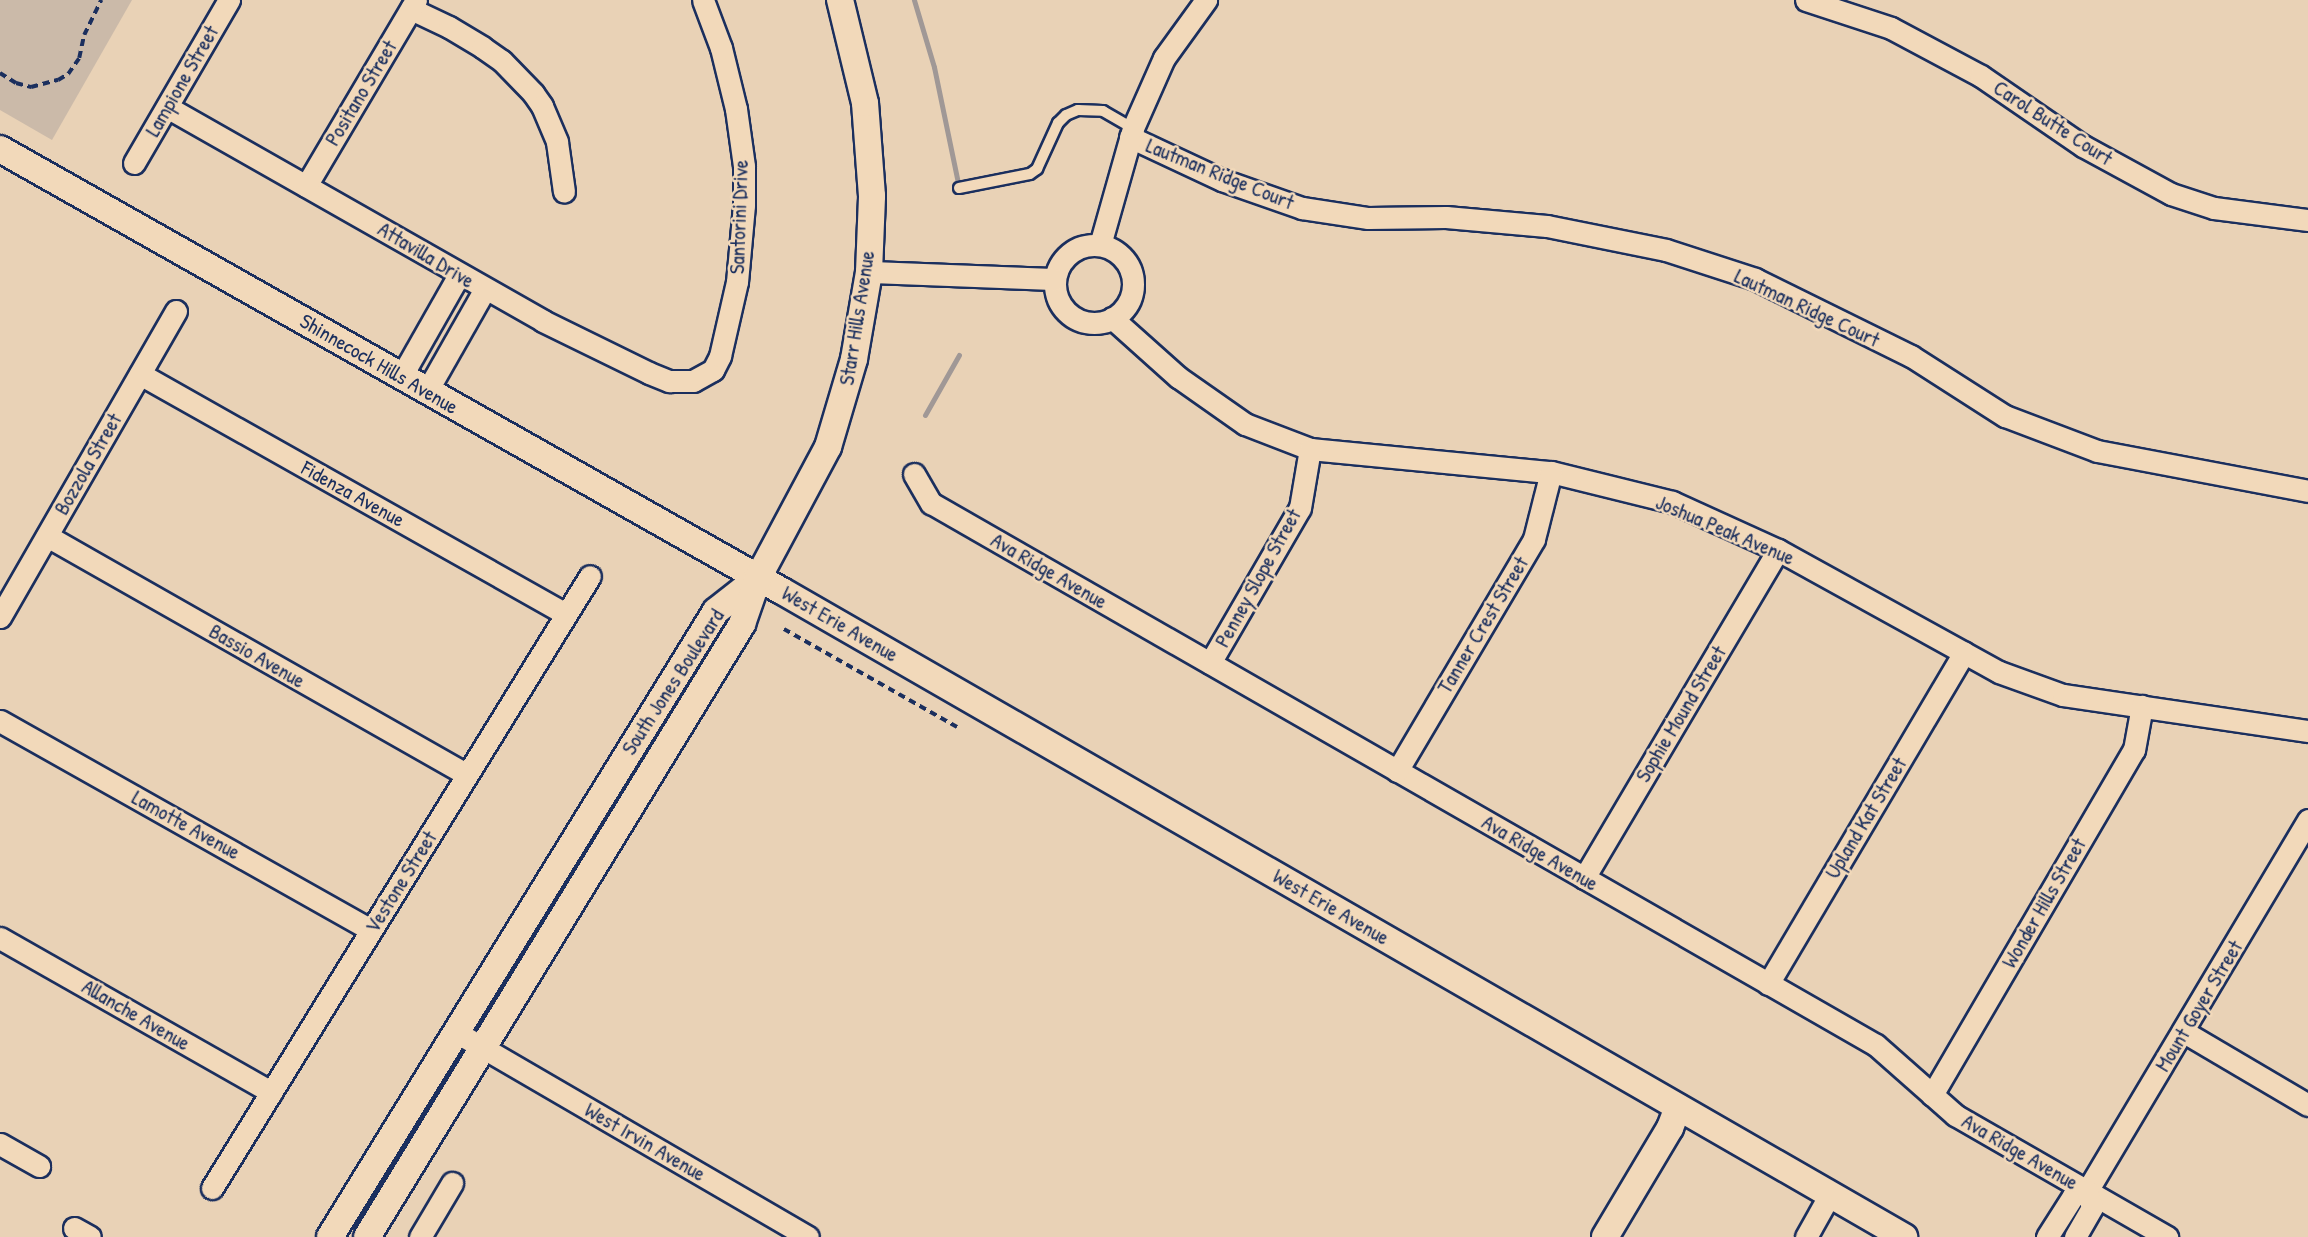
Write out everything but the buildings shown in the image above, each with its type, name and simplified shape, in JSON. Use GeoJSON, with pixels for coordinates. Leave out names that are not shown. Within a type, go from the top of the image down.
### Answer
{"type":"FeatureCollection","features":[{"type":"Feature","properties":{"kind":"street","name":"Lampione Street"},"geometry":{"type":"LineString","coordinates":[[134,163],[229,0]]}},
{"type":"Feature","properties":{"kind":"street","name":"Santorini Drive"},"geometry":{"type":"LineString","coordinates":[[693,381],[713,370],[720,356],[737,282],[744,205],[744,166],[736,109],[721,48],[703,0]]}},
{"type":"Feature","properties":{"kind":"street","name":"Starr Hills Avenue"},"geometry":{"type":"LineString","coordinates":[[758,578],[828,447],[854,359],[869,272],[871,149],[863,92],[840,0]]}},
{"type":"Feature","properties":{"kind":"street"},"geometry":{"type":"LineString","coordinates":[[1100,245],[1131,132],[1164,58],[1206,0]]}},
{"type":"Feature","properties":{"kind":"street","name":"Carol Butte Court"},"geometry":{"type":"LineString","coordinates":[[1806,0],[1891,28],[1982,76],[2083,146],[2171,194],[2214,208],[2308,220]]}},
{"type":"Feature","properties":{"kind":"street"},"geometry":{"type":"LineString","coordinates":[[414,5],[502,61],[533,93],[542,106],[557,142],[564,192]]}},
{"type":"Feature","properties":{"kind":"street","name":"Positano Street"},"geometry":{"type":"LineString","coordinates":[[306,186],[414,5]]}},
{"type":"Feature","properties":{"kind":"street","name":"Attavilla Drive"},"geometry":{"type":"LineString","coordinates":[[167,107],[485,289],[649,373],[669,380],[693,381]]}},
{"type":"Feature","properties":{"kind":"street","name":"Lautman Ridge Court"},"geometry":{"type":"LineString","coordinates":[[1131,132],[1222,180],[1302,208],[1368,218],[1446,217],[1547,226],[1666,250],[1755,279],[1911,356],[2016,421],[2097,451],[2217,476],[2308,491]]}},
{"type":"Feature","properties":{"kind":"street","name":"Shinnecock Hills Avenue"},"geometry":{"type":"LineString","coordinates":[[0,149],[758,578]]}},
{"type":"Feature","properties":{"kind":"street"},"geometry":{"type":"LineString","coordinates":[[1100,245],[1116,252],[1132,274],[1132,293],[1128,303],[1112,318],[1092,322],[1072,316],[1059,299],[1055,279],[1063,259],[1071,252],[1080,247],[1100,245]]}},
{"type":"Feature","properties":{"kind":"street"},"geometry":{"type":"LineString","coordinates":[[869,272],[1055,279]]}},
{"type":"Feature","properties":{"kind":"street"},"geometry":{"type":"LineString","coordinates":[[401,377],[459,275]]}},
{"type":"Feature","properties":{"kind":"street"},"geometry":{"type":"LineString","coordinates":[[427,391],[485,289]]}},
{"type":"Feature","properties":{"kind":"street","name":"Bozzola Street"},"geometry":{"type":"LineString","coordinates":[[0,617],[176,311]]}},
{"type":"Feature","properties":{"kind":"street","name":"Joshua Peak Avenue"},"geometry":{"type":"LineString","coordinates":[[1112,318],[1178,377],[1245,424],[1310,449],[1550,472],[1672,502],[1778,550],[1999,672],[2063,695],[2308,731]]}},
{"type":"Feature","properties":{"kind":"street","name":"Fidenza Avenue"},"geometry":{"type":"LineString","coordinates":[[140,374],[566,614]]}},
{"type":"Feature","properties":{"kind":"street","name":"Penney Slope Street"},"geometry":{"type":"LineString","coordinates":[[1210,663],[1300,508],[1310,449]]}},
{"type":"Feature","properties":{"kind":"street","name":"Tanner Crest Street"},"geometry":{"type":"LineString","coordinates":[[1397,771],[1534,539],[1550,472]]}},
{"type":"Feature","properties":{"kind":"street","name":"Ava Ridge Avenue"},"geometry":{"type":"LineString","coordinates":[[914,474],[931,503],[1876,1045],[1955,1115],[2167,1237]]}},
{"type":"Feature","properties":{"kind":"street","name":"Bassio Avenue"},"geometry":{"type":"LineString","coordinates":[[47,536],[467,775]]}},
{"type":"Feature","properties":{"kind":"street","name":"Sophie Mound Street"},"geometry":{"type":"LineString","coordinates":[[1584,878],[1778,550]]}},
{"type":"Feature","properties":{"kind":"street","name":"Vestone Street"},"geometry":{"type":"LineString","coordinates":[[212,1188],[590,576]]}},
{"type":"Feature","properties":{"kind":"street","name":"South Jones Boulevard"},"geometry":{"type":"LineString","coordinates":[[330,1237],[716,611],[758,578]]}},
{"type":"Feature","properties":{"kind":"street","name":"South Jones Boulevard"},"geometry":{"type":"LineString","coordinates":[[367,1237],[742,624],[758,578]]}},
{"type":"Feature","properties":{"kind":"street","name":"West Erie Avenue"},"geometry":{"type":"LineString","coordinates":[[758,578],[1904,1237]]}},
{"type":"Feature","properties":{"kind":"street","name":"Upland Kat Street"},"geometry":{"type":"LineString","coordinates":[[1768,984],[1964,653]]}},
{"type":"Feature","properties":{"kind":"street","name":"Wonder Hills Street"},"geometry":{"type":"LineString","coordinates":[[1933,1095],[2134,750],[2142,706]]}},
{"type":"Feature","properties":{"kind":"street","name":"Lamotte Avenue"},"geometry":{"type":"LineString","coordinates":[[0,721],[371,930]]}},
{"type":"Feature","properties":{"kind":"street","name":"Mount Goyer Street"},"geometry":{"type":"LineString","coordinates":[[2047,1237],[2073,1196],[2087,1191],[2308,820]]}},
{"type":"Feature","properties":{"kind":"street","name":"Allanche Avenue"},"geometry":{"type":"LineString","coordinates":[[0,938],[271,1092]]}},
{"type":"Feature","properties":{"kind":"street","name":"West Irvin Avenue"},"geometry":{"type":"LineString","coordinates":[[456,1032],[808,1237]]}},
{"type":"Feature","properties":{"kind":"street"},"geometry":{"type":"LineString","coordinates":[[2184,1032],[2308,1105]]}},
{"type":"Feature","properties":{"kind":"street"},"geometry":{"type":"LineString","coordinates":[[1605,1237],[1670,1128],[1678,1107]]}},
{"type":"Feature","properties":{"kind":"street"},"geometry":{"type":"LineString","coordinates":[[0,1144],[39,1166]]}},
{"type":"Feature","properties":{"kind":"street"},"geometry":{"type":"LineString","coordinates":[[429,1234],[452,1183]]}},
{"type":"Feature","properties":{"kind":"street","name":"Mount Goyer Street"},"geometry":{"type":"LineString","coordinates":[[2077,1233],[2092,1207],[2087,1191]]}},
{"type":"Feature","properties":{"kind":"street"},"geometry":{"type":"LineString","coordinates":[[1806,1237],[1830,1194]]}},
{"type":"Feature","properties":{"kind":"lane"},"geometry":{"type":"LineString","coordinates":[[959,187],[1030,174],[1037,169],[1058,124],[1066,115],[1078,110],[1103,111],[1131,132]]}},
{"type":"Feature","properties":{"kind":"lane"},"geometry":{"type":"LineString","coordinates":[[2059,1217],[2077,1233]]}},
{"type":"Feature","properties":{"kind":"path"},"geometry":{"type":"LineString","coordinates":[[0,73],[16,83],[31,87],[58,80],[68,74],[79,58],[84,35],[101,0]]}},
{"type":"Feature","properties":{"kind":"path"},"geometry":{"type":"LineString","coordinates":[[784,629],[957,727]]}},
{"type":"Feature","properties":{"kind":"shaded area"},"geometry":{"type":"Polygon","coordinates":[[[0,0],[132,0],[52,140],[0,110],[0,0]]]}},
{"type":"Feature","properties":{"kind":"waterway"},"geometry":{"type":"LineString","coordinates":[[914,0],[934,67],[959,188]]}},
{"type":"Feature","properties":{"kind":"waterway"},"geometry":{"type":"LineString","coordinates":[[925,415],[959,355]]}}]}
